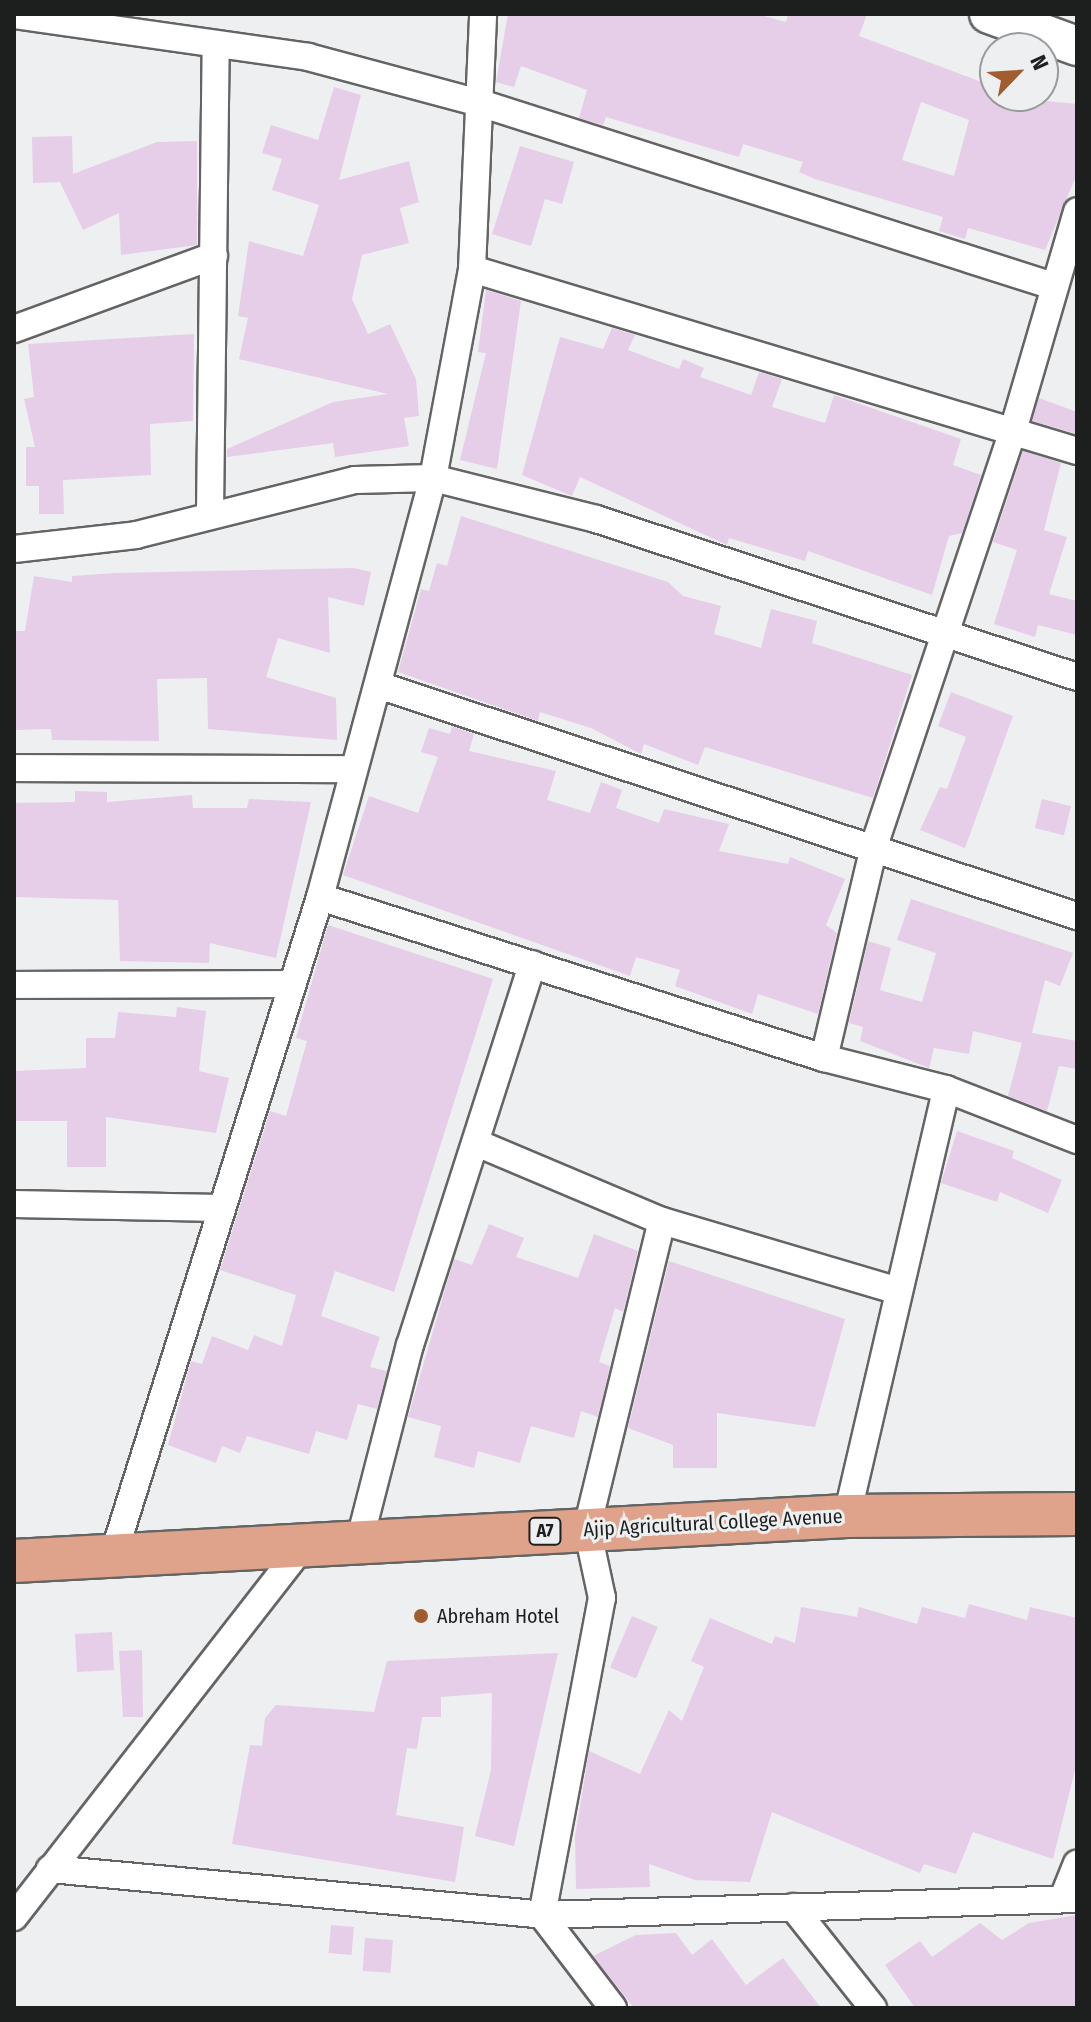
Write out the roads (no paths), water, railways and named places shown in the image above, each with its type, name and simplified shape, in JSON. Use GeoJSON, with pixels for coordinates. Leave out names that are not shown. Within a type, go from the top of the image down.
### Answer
{"type":"FeatureCollection","features":[{"type":"Feature","properties":{"kind":"main road"},"geometry":{"type":"LineString","coordinates":[[989,14],[1077,46]]}},
{"type":"Feature","properties":{"kind":"main road","name":"Ajip Agricultural College Avenue"},"geometry":{"type":"LineString","coordinates":[[14,1561],[847,1516],[1077,1514]]}},
{"type":"Feature","properties":{"kind":"street"},"geometry":{"type":"LineString","coordinates":[[113,1556],[290,984],[320,897],[353,769],[381,686],[433,478],[472,269],[483,14]]}},
{"type":"Feature","properties":{"kind":"street"},"geometry":{"type":"LineString","coordinates":[[14,15],[308,57],[480,103],[1050,285]]}},
{"type":"Feature","properties":{"kind":"street"},"geometry":{"type":"LineString","coordinates":[[210,513],[216,45]]}},
{"type":"Feature","properties":{"kind":"street"},"geometry":{"type":"LineString","coordinates":[[824,1058],[874,846],[940,636],[1012,434],[1050,285],[1077,211]]}},
{"type":"Feature","properties":{"kind":"street"},"geometry":{"type":"LineString","coordinates":[[14,329],[214,256]]}},
{"type":"Feature","properties":{"kind":"street"},"geometry":{"type":"LineString","coordinates":[[472,269],[1012,434],[1077,451]]}},
{"type":"Feature","properties":{"kind":"street"},"geometry":{"type":"LineString","coordinates":[[14,549],[136,535],[210,513],[355,480],[433,478],[596,519],[940,636],[1077,677]]}},
{"type":"Feature","properties":{"kind":"street"},"geometry":{"type":"LineString","coordinates":[[381,686],[874,846],[1077,916]]}},
{"type":"Feature","properties":{"kind":"street"},"geometry":{"type":"LineString","coordinates":[[14,768],[353,769]]}},
{"type":"Feature","properties":{"kind":"street"},"geometry":{"type":"LineString","coordinates":[[320,897],[824,1058],[946,1089],[1077,1140]]}},
{"type":"Feature","properties":{"kind":"street"},"geometry":{"type":"LineString","coordinates":[[359,1543],[410,1345],[532,964]]}},
{"type":"Feature","properties":{"kind":"street"},"geometry":{"type":"LineString","coordinates":[[14,985],[290,984]]}},
{"type":"Feature","properties":{"kind":"street"},"geometry":{"type":"LineString","coordinates":[[847,1516],[946,1089]]}},
{"type":"Feature","properties":{"kind":"street"},"geometry":{"type":"LineString","coordinates":[[477,1143],[662,1221],[898,1291]]}},
{"type":"Feature","properties":{"kind":"street"},"geometry":{"type":"LineString","coordinates":[[14,1204],[221,1208]]}},
{"type":"Feature","properties":{"kind":"street"},"geometry":{"type":"LineString","coordinates":[[613,2008],[542,1915],[602,1598],[587,1528],[662,1221]]}},
{"type":"Feature","properties":{"kind":"street"},"geometry":{"type":"LineString","coordinates":[[14,1917],[304,1545]]}},
{"type":"Feature","properties":{"kind":"street"},"geometry":{"type":"LineString","coordinates":[[50,1869],[542,1915],[1070,1898],[1077,1864]]}},
{"type":"Feature","properties":{"kind":"street"},"geometry":{"type":"LineString","coordinates":[[793,1907],[873,2008]]}},
{"type":"Feature","properties":{"kind":"place","name":"Abreham Hotel"},"geometry":{"type":"Point","coordinates":[421,1616]}}]}
